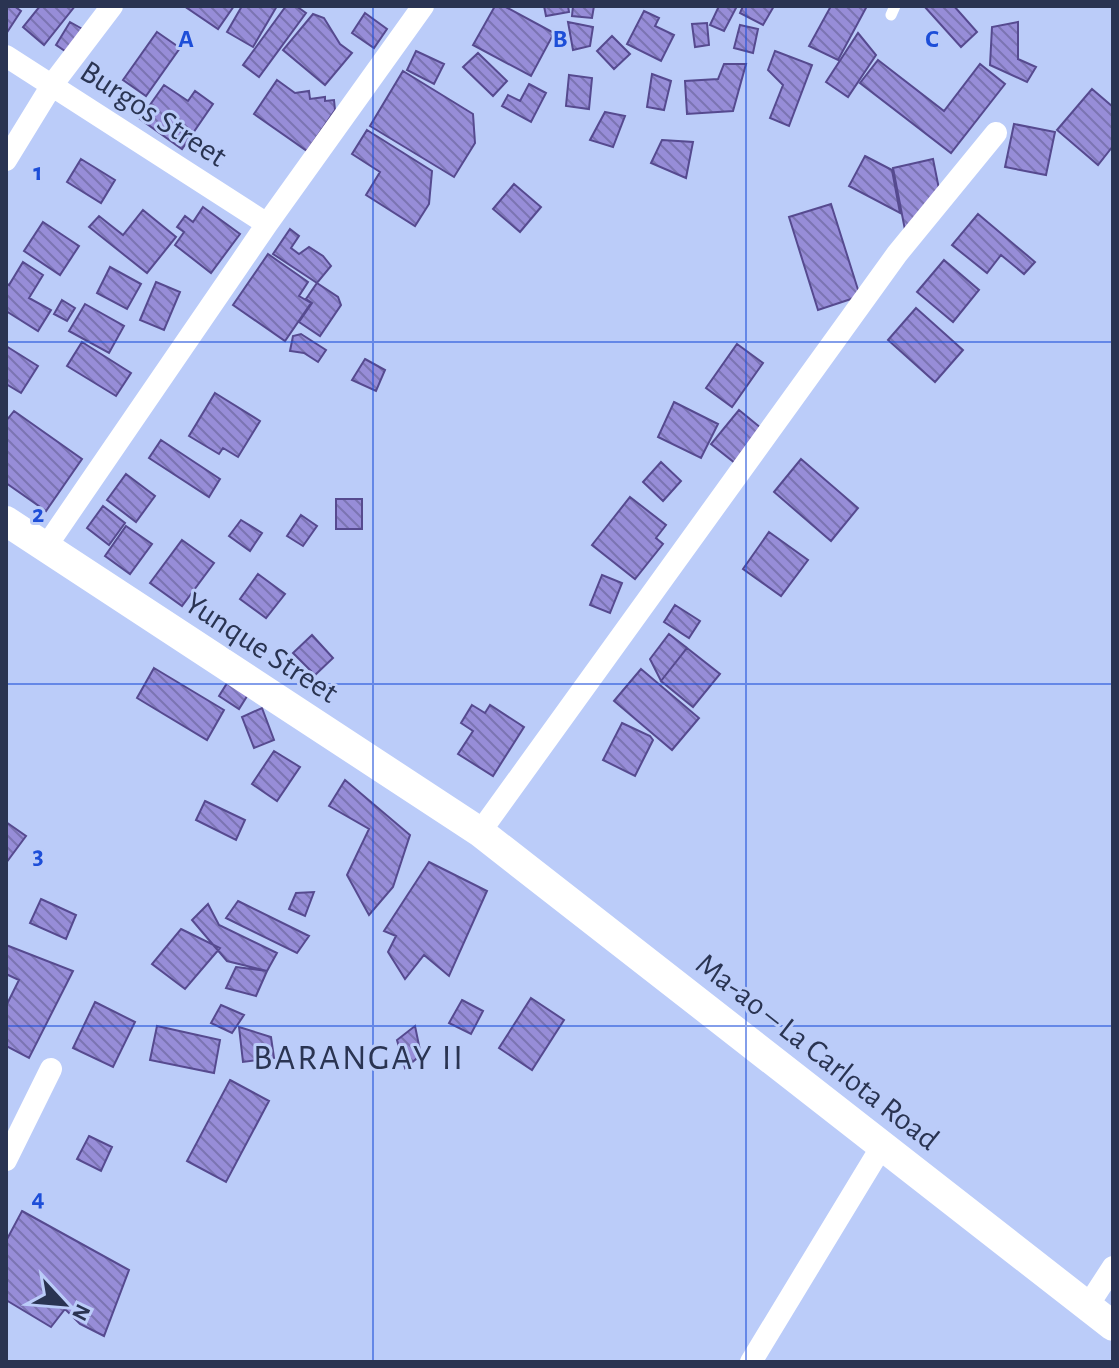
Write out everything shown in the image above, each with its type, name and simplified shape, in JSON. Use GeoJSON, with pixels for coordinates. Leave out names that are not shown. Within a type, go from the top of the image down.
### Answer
{"type":"FeatureCollection","features":[{"type":"Feature","properties":{"kind":"main road","name":"Yunque Street"},"geometry":{"type":"LineString","coordinates":[[6,521],[480,832]]}},
{"type":"Feature","properties":{"kind":"main road","name":"Ma-ao – La Carlota Road"},"geometry":{"type":"LineString","coordinates":[[480,832],[1113,1326]]}},
{"type":"Feature","properties":{"kind":"street"},"geometry":{"type":"LineString","coordinates":[[6,160],[52,85],[112,6]]}},
{"type":"Feature","properties":{"kind":"street"},"geometry":{"type":"LineString","coordinates":[[45,548],[267,224],[423,6]]}},
{"type":"Feature","properties":{"kind":"street","name":"Burgos Street"},"geometry":{"type":"LineString","coordinates":[[6,56],[267,224]]}},
{"type":"Feature","properties":{"kind":"street"},"geometry":{"type":"LineString","coordinates":[[480,832],[897,254],[996,133]]}},
{"type":"Feature","properties":{"kind":"street"},"geometry":{"type":"LineString","coordinates":[[6,1160],[51,1069]]}},
{"type":"Feature","properties":{"kind":"street"},"geometry":{"type":"LineString","coordinates":[[751,1362],[882,1146]]}},
{"type":"Feature","properties":{"kind":"street"},"geometry":{"type":"LineString","coordinates":[[1087,1307],[1113,1267]]}},
{"type":"Feature","properties":{"kind":"building"},"geometry":{"type":"Polygon","coordinates":[[[6,6],[14,6],[21,11],[6,34],[6,6]]]}},
{"type":"Feature","properties":{"kind":"building"},"geometry":{"type":"Polygon","coordinates":[[[40,6],[75,6],[44,45],[23,27],[40,6]]]}},
{"type":"Feature","properties":{"kind":"building"},"geometry":{"type":"Polygon","coordinates":[[[184,6],[234,6],[218,29],[184,6]]]}},
{"type":"Feature","properties":{"kind":"building"},"geometry":{"type":"Polygon","coordinates":[[[242,6],[277,6],[253,47],[227,32],[242,6]]]}},
{"type":"Feature","properties":{"kind":"building"},"geometry":{"type":"Polygon","coordinates":[[[286,6],[296,6],[306,13],[259,77],[243,65],[286,6]]]}},
{"type":"Feature","properties":{"kind":"building"},"geometry":{"type":"Polygon","coordinates":[[[495,6],[504,6],[554,33],[531,76],[473,45],[495,6]]]}},
{"type":"Feature","properties":{"kind":"building"},"geometry":{"type":"Polygon","coordinates":[[[544,6],[568,6],[569,12],[546,16],[544,6]]]}},
{"type":"Feature","properties":{"kind":"building"},"geometry":{"type":"Polygon","coordinates":[[[573,6],[594,6],[592,18],[572,16],[573,6]]]}},
{"type":"Feature","properties":{"kind":"building"},"geometry":{"type":"Polygon","coordinates":[[[719,6],[736,8],[724,31],[710,25],[719,6]]]}},
{"type":"Feature","properties":{"kind":"building"},"geometry":{"type":"Polygon","coordinates":[[[743,6],[774,6],[763,25],[740,13],[743,6]]]}},
{"type":"Feature","properties":{"kind":"building"},"geometry":{"type":"Polygon","coordinates":[[[831,6],[867,6],[838,60],[809,46],[831,6]]]}},
{"type":"Feature","properties":{"kind":"building"},"geometry":{"type":"Polygon","coordinates":[[[924,6],[954,6],[977,32],[961,47],[924,6]]]}},
{"type":"Feature","properties":{"kind":"building"},"geometry":{"type":"Polygon","coordinates":[[[644,11],[659,18],[655,26],[674,35],[661,61],[627,44],[644,11]]]}},
{"type":"Feature","properties":{"kind":"building"},"geometry":{"type":"Polygon","coordinates":[[[365,13],[387,29],[374,48],[352,33],[365,13]]]}},
{"type":"Feature","properties":{"kind":"building"},"geometry":{"type":"Polygon","coordinates":[[[313,14],[324,18],[340,44],[352,53],[325,85],[283,50],[313,14]]]}},
{"type":"Feature","properties":{"kind":"building"},"geometry":{"type":"Polygon","coordinates":[[[70,22],[86,31],[71,55],[56,45],[70,22]]]}},
{"type":"Feature","properties":{"kind":"building"},"geometry":{"type":"Polygon","coordinates":[[[568,22],[593,27],[590,46],[573,50],[568,22]]]}},
{"type":"Feature","properties":{"kind":"building"},"geometry":{"type":"Polygon","coordinates":[[[1018,22],[1018,59],[1036,67],[1027,82],[990,65],[992,27],[1018,22]]]}},
{"type":"Feature","properties":{"kind":"building"},"geometry":{"type":"Polygon","coordinates":[[[707,23],[709,45],[695,47],[692,24],[707,23]]]}},
{"type":"Feature","properties":{"kind":"building"},"geometry":{"type":"Polygon","coordinates":[[[740,25],[758,29],[753,53],[734,48],[740,25]]]}},
{"type":"Feature","properties":{"kind":"building"},"geometry":{"type":"Polygon","coordinates":[[[157,32],[180,48],[146,96],[123,80],[157,32]]]}},
{"type":"Feature","properties":{"kind":"building"},"geometry":{"type":"Polygon","coordinates":[[[858,33],[876,55],[848,97],[826,82],[858,33]]]}},
{"type":"Feature","properties":{"kind":"building"},"geometry":{"type":"Polygon","coordinates":[[[612,36],[630,54],[614,69],[597,51],[612,36]]]}},
{"type":"Feature","properties":{"kind":"building"},"geometry":{"type":"Polygon","coordinates":[[[416,51],[444,64],[434,84],[407,70],[416,51]]]}},
{"type":"Feature","properties":{"kind":"building"},"geometry":{"type":"Polygon","coordinates":[[[775,51],[812,65],[789,126],[770,118],[783,85],[768,70],[775,51]]]}},
{"type":"Feature","properties":{"kind":"building"},"geometry":{"type":"Polygon","coordinates":[[[478,53],[507,81],[493,96],[463,67],[478,53]]]}},
{"type":"Feature","properties":{"kind":"building"},"geometry":{"type":"Polygon","coordinates":[[[878,60],[944,111],[980,64],[1005,84],[951,153],[860,83],[878,60]]]}},
{"type":"Feature","properties":{"kind":"building"},"geometry":{"type":"Polygon","coordinates":[[[724,64],[746,64],[733,111],[687,114],[685,81],[718,79],[724,64]]]}},
{"type":"Feature","properties":{"kind":"building"},"geometry":{"type":"Polygon","coordinates":[[[403,71],[473,114],[475,143],[454,177],[370,126],[403,71]]]}},
{"type":"Feature","properties":{"kind":"building"},"geometry":{"type":"Polygon","coordinates":[[[652,74],[671,81],[664,110],[647,107],[652,74]]]}},
{"type":"Feature","properties":{"kind":"building"},"geometry":{"type":"Polygon","coordinates":[[[569,75],[592,78],[589,109],[566,106],[569,75]]]}},
{"type":"Feature","properties":{"kind":"building"},"geometry":{"type":"Polygon","coordinates":[[[277,80],[295,93],[309,91],[310,99],[325,97],[325,101],[334,100],[335,110],[307,151],[254,114],[277,80]]]}},
{"type":"Feature","properties":{"kind":"building"},"geometry":{"type":"Polygon","coordinates":[[[529,84],[546,93],[531,122],[502,106],[508,95],[520,101],[529,84]]]}},
{"type":"Feature","properties":{"kind":"building"},"geometry":{"type":"Polygon","coordinates":[[[164,85],[188,101],[195,91],[213,104],[182,149],[140,119],[164,85]]]}},
{"type":"Feature","properties":{"kind":"building"},"geometry":{"type":"Polygon","coordinates":[[[1092,89],[1113,107],[1113,146],[1098,165],[1057,130],[1092,89]]]}},
{"type":"Feature","properties":{"kind":"building"},"geometry":{"type":"Polygon","coordinates":[[[605,112],[625,116],[613,147],[590,140],[605,112]]]}},
{"type":"Feature","properties":{"kind":"building"},"geometry":{"type":"Polygon","coordinates":[[[1014,124],[1055,132],[1046,175],[1005,167],[1014,124]]]}},
{"type":"Feature","properties":{"kind":"building"},"geometry":{"type":"Polygon","coordinates":[[[367,130],[432,171],[429,204],[415,226],[366,195],[380,172],[352,154],[367,130]]]}},
{"type":"Feature","properties":{"kind":"building"},"geometry":{"type":"Polygon","coordinates":[[[662,140],[693,142],[686,178],[651,163],[662,140]]]}},
{"type":"Feature","properties":{"kind":"building"},"geometry":{"type":"Polygon","coordinates":[[[865,156],[892,170],[900,213],[849,186],[865,156]]]}},
{"type":"Feature","properties":{"kind":"building"},"geometry":{"type":"Polygon","coordinates":[[[81,159],[115,180],[101,203],[67,182],[81,159]]]}},
{"type":"Feature","properties":{"kind":"building"},"geometry":{"type":"Polygon","coordinates":[[[933,159],[940,194],[905,230],[893,168],[933,159]]]}},
{"type":"Feature","properties":{"kind":"building"},"geometry":{"type":"Polygon","coordinates":[[[514,184],[541,207],[520,232],[493,209],[514,184]]]}},
{"type":"Feature","properties":{"kind":"building"},"geometry":{"type":"Polygon","coordinates":[[[831,204],[860,296],[818,310],[789,217],[831,204]]]}},
{"type":"Feature","properties":{"kind":"building"},"geometry":{"type":"Polygon","coordinates":[[[203,207],[240,234],[211,273],[175,245],[184,232],[177,227],[185,216],[193,222],[203,207]]]}},
{"type":"Feature","properties":{"kind":"building"},"geometry":{"type":"Polygon","coordinates":[[[143,210],[176,237],[147,273],[89,227],[99,216],[123,235],[143,210]]]}},
{"type":"Feature","properties":{"kind":"building"},"geometry":{"type":"Polygon","coordinates":[[[978,214],[1035,262],[1024,274],[1001,255],[987,273],[952,245],[978,214]]]}},
{"type":"Feature","properties":{"kind":"building"},"geometry":{"type":"Polygon","coordinates":[[[43,222],[79,246],[60,275],[24,251],[43,222]]]}},
{"type":"Feature","properties":{"kind":"building"},"geometry":{"type":"Polygon","coordinates":[[[290,229],[299,236],[291,248],[299,254],[309,247],[331,266],[317,283],[273,254],[290,229]]]}},
{"type":"Feature","properties":{"kind":"building"},"geometry":{"type":"Polygon","coordinates":[[[268,254],[308,282],[299,296],[311,303],[285,341],[233,305],[268,254]]]}},
{"type":"Feature","properties":{"kind":"building"},"geometry":{"type":"Polygon","coordinates":[[[944,260],[979,290],[953,322],[917,292],[944,260]]]}},
{"type":"Feature","properties":{"kind":"building"},"geometry":{"type":"Polygon","coordinates":[[[23,262],[43,275],[29,298],[51,310],[38,331],[6,311],[6,283],[9,285],[23,262]]]}},
{"type":"Feature","properties":{"kind":"building"},"geometry":{"type":"Polygon","coordinates":[[[110,267],[141,284],[127,309],[97,293],[110,267]]]}},
{"type":"Feature","properties":{"kind":"building"},"geometry":{"type":"Polygon","coordinates":[[[156,282],[180,292],[164,330],[140,320],[156,282]]]}},
{"type":"Feature","properties":{"kind":"building"},"geometry":{"type":"Polygon","coordinates":[[[317,283],[338,297],[341,305],[320,336],[299,322],[312,303],[306,299],[317,283]]]}},
{"type":"Feature","properties":{"kind":"building"},"geometry":{"type":"Polygon","coordinates":[[[62,300],[75,308],[67,321],[54,314],[62,300]]]}},
{"type":"Feature","properties":{"kind":"building"},"geometry":{"type":"Polygon","coordinates":[[[85,304],[124,326],[109,353],[69,331],[85,304]]]}},
{"type":"Feature","properties":{"kind":"building"},"geometry":{"type":"Polygon","coordinates":[[[916,308],[963,350],[935,382],[888,340],[916,308]]]}},
{"type":"Feature","properties":{"kind":"building"},"geometry":{"type":"Polygon","coordinates":[[[301,334],[326,350],[318,362],[304,353],[290,351],[293,336],[301,334]]]}},
{"type":"Feature","properties":{"kind":"building"},"geometry":{"type":"Polygon","coordinates":[[[82,342],[131,373],[116,396],[67,366],[82,342]]]}},
{"type":"Feature","properties":{"kind":"building"},"geometry":{"type":"Polygon","coordinates":[[[737,344],[763,363],[732,407],[706,388],[737,344]]]}},
{"type":"Feature","properties":{"kind":"building"},"geometry":{"type":"Polygon","coordinates":[[[6,346],[38,366],[21,393],[6,384],[6,346]]]}},
{"type":"Feature","properties":{"kind":"building"},"geometry":{"type":"Polygon","coordinates":[[[365,359],[385,370],[376,391],[352,380],[365,359]]]}},
{"type":"Feature","properties":{"kind":"building"},"geometry":{"type":"Polygon","coordinates":[[[215,393],[260,421],[238,457],[223,448],[219,454],[189,436],[215,393]]]}},
{"type":"Feature","properties":{"kind":"building"},"geometry":{"type":"Polygon","coordinates":[[[674,402],[718,424],[701,458],[658,437],[674,402]]]}},
{"type":"Feature","properties":{"kind":"building"},"geometry":{"type":"Polygon","coordinates":[[[739,410],[767,433],[740,467],[711,444],[739,410]]]}},
{"type":"Feature","properties":{"kind":"building"},"geometry":{"type":"Polygon","coordinates":[[[14,411],[82,459],[46,511],[6,483],[6,421],[14,411]]]}},
{"type":"Feature","properties":{"kind":"building"},"geometry":{"type":"Polygon","coordinates":[[[161,440],[220,479],[209,497],[149,458],[161,440]]]}},
{"type":"Feature","properties":{"kind":"building"},"geometry":{"type":"Polygon","coordinates":[[[801,459],[858,508],[831,541],[774,492],[801,459]]]}},
{"type":"Feature","properties":{"kind":"building"},"geometry":{"type":"Polygon","coordinates":[[[661,462],[681,481],[663,501],[643,482],[661,462]]]}},
{"type":"Feature","properties":{"kind":"building"},"geometry":{"type":"Polygon","coordinates":[[[126,474],[155,496],[136,522],[107,500],[126,474]]]}},
{"type":"Feature","properties":{"kind":"building"},"geometry":{"type":"Polygon","coordinates":[[[630,497],[666,525],[656,538],[663,544],[635,579],[592,545],[630,497]]]}},
{"type":"Feature","properties":{"kind":"building"},"geometry":{"type":"Polygon","coordinates":[[[336,499],[362,499],[362,529],[336,529],[336,499]]]}},
{"type":"Feature","properties":{"kind":"building"},"geometry":{"type":"Polygon","coordinates":[[[103,506],[125,523],[109,545],[87,528],[103,506]]]}},
{"type":"Feature","properties":{"kind":"building"},"geometry":{"type":"Polygon","coordinates":[[[301,515],[317,526],[303,546],[287,536],[301,515]]]}},
{"type":"Feature","properties":{"kind":"building"},"geometry":{"type":"Polygon","coordinates":[[[241,520],[262,533],[250,551],[229,536],[241,520]]]}},
{"type":"Feature","properties":{"kind":"building"},"geometry":{"type":"Polygon","coordinates":[[[126,526],[152,544],[130,574],[105,556],[126,526]]]}},
{"type":"Feature","properties":{"kind":"building"},"geometry":{"type":"Polygon","coordinates":[[[769,532],[808,560],[781,596],[743,569],[769,532]]]}},
{"type":"Feature","properties":{"kind":"building"},"geometry":{"type":"Polygon","coordinates":[[[182,540],[214,563],[182,606],[150,583],[182,540]]]}},
{"type":"Feature","properties":{"kind":"building"},"geometry":{"type":"Polygon","coordinates":[[[258,574],[285,594],[266,618],[240,599],[258,574]]]}},
{"type":"Feature","properties":{"kind":"building"},"geometry":{"type":"Polygon","coordinates":[[[602,575],[622,583],[610,613],[590,605],[602,575]]]}},
{"type":"Feature","properties":{"kind":"building"},"geometry":{"type":"Polygon","coordinates":[[[675,605],[700,621],[689,638],[664,622],[675,605]]]}},
{"type":"Feature","properties":{"kind":"building"},"geometry":{"type":"Polygon","coordinates":[[[669,634],[687,648],[661,681],[650,659],[669,634]]]}},
{"type":"Feature","properties":{"kind":"building"},"geometry":{"type":"Polygon","coordinates":[[[312,635],[333,658],[315,675],[293,653],[312,635]]]}},
{"type":"Feature","properties":{"kind":"building"},"geometry":{"type":"Polygon","coordinates":[[[687,648],[720,674],[693,707],[661,681],[687,648]]]}},
{"type":"Feature","properties":{"kind":"building"},"geometry":{"type":"Polygon","coordinates":[[[154,668],[224,710],[207,740],[137,698],[154,668]]]}},
{"type":"Feature","properties":{"kind":"building"},"geometry":{"type":"Polygon","coordinates":[[[641,669],[699,718],[672,750],[614,701],[641,669]]]}},
{"type":"Feature","properties":{"kind":"building"},"geometry":{"type":"Polygon","coordinates":[[[229,680],[249,693],[239,709],[219,696],[229,680]]]}},
{"type":"Feature","properties":{"kind":"building"},"geometry":{"type":"Polygon","coordinates":[[[472,705],[485,713],[490,705],[524,727],[493,776],[458,754],[473,731],[461,723],[472,705]]]}},
{"type":"Feature","properties":{"kind":"building"},"geometry":{"type":"Polygon","coordinates":[[[262,708],[274,740],[254,748],[242,717],[262,708]]]}},
{"type":"Feature","properties":{"kind":"building"},"geometry":{"type":"Polygon","coordinates":[[[622,723],[653,740],[635,776],[603,760],[622,723]]]}},
{"type":"Feature","properties":{"kind":"building"},"geometry":{"type":"Polygon","coordinates":[[[274,751],[300,767],[277,801],[252,784],[274,751]]]}},
{"type":"Feature","properties":{"kind":"building"},"geometry":{"type":"Polygon","coordinates":[[[345,780],[410,835],[393,887],[369,915],[347,875],[369,829],[329,806],[345,780]]]}},
{"type":"Feature","properties":{"kind":"building"},"geometry":{"type":"Polygon","coordinates":[[[205,801],[245,820],[236,840],[196,820],[205,801]]]}},
{"type":"Feature","properties":{"kind":"building"},"geometry":{"type":"Polygon","coordinates":[[[6,822],[26,836],[6,863],[6,822]]]}},
{"type":"Feature","properties":{"kind":"building"},"geometry":{"type":"Polygon","coordinates":[[[429,862],[487,891],[449,976],[424,955],[405,979],[388,952],[396,936],[384,931],[429,862]]]}},
{"type":"Feature","properties":{"kind":"building"},"geometry":{"type":"Polygon","coordinates":[[[314,892],[305,916],[289,909],[296,893],[314,892]]]}},
{"type":"Feature","properties":{"kind":"building"},"geometry":{"type":"Polygon","coordinates":[[[41,899],[76,915],[66,939],[30,923],[41,899]]]}},
{"type":"Feature","properties":{"kind":"building"},"geometry":{"type":"Polygon","coordinates":[[[238,901],[309,936],[297,953],[226,918],[238,901]]]}},
{"type":"Feature","properties":{"kind":"building"},"geometry":{"type":"Polygon","coordinates":[[[208,904],[219,925],[277,953],[267,971],[227,961],[192,920],[208,904]]]}},
{"type":"Feature","properties":{"kind":"building"},"geometry":{"type":"Polygon","coordinates":[[[181,929],[220,948],[185,989],[152,964],[181,929]]]}},
{"type":"Feature","properties":{"kind":"building"},"geometry":{"type":"Polygon","coordinates":[[[6,945],[73,971],[29,1058],[6,1046],[6,1006],[19,980],[6,974],[6,945]]]}},
{"type":"Feature","properties":{"kind":"building"},"geometry":{"type":"Polygon","coordinates":[[[236,967],[267,971],[256,996],[226,988],[236,967]]]}},
{"type":"Feature","properties":{"kind":"building"},"geometry":{"type":"Polygon","coordinates":[[[531,998],[564,1020],[532,1070],[499,1048],[531,998]]]}},
{"type":"Feature","properties":{"kind":"building"},"geometry":{"type":"Polygon","coordinates":[[[462,1000],[483,1011],[471,1034],[449,1023],[462,1000]]]}},
{"type":"Feature","properties":{"kind":"building"},"geometry":{"type":"Polygon","coordinates":[[[95,1002],[135,1022],[113,1067],[73,1048],[95,1002]]]}},
{"type":"Feature","properties":{"kind":"building"},"geometry":{"type":"Polygon","coordinates":[[[221,1005],[244,1015],[232,1033],[211,1023],[221,1005]]]}},
{"type":"Feature","properties":{"kind":"building"},"geometry":{"type":"Polygon","coordinates":[[[157,1026],[220,1040],[214,1073],[150,1060],[157,1026]]]}},
{"type":"Feature","properties":{"kind":"building"},"geometry":{"type":"Polygon","coordinates":[[[415,1026],[421,1055],[405,1068],[397,1040],[415,1026]]]}},
{"type":"Feature","properties":{"kind":"building"},"geometry":{"type":"Polygon","coordinates":[[[239,1027],[271,1037],[274,1058],[243,1062],[239,1027]]]}},
{"type":"Feature","properties":{"kind":"building"},"geometry":{"type":"Polygon","coordinates":[[[230,1080],[269,1101],[226,1182],[187,1161],[230,1080]]]}},
{"type":"Feature","properties":{"kind":"building"},"geometry":{"type":"Polygon","coordinates":[[[89,1136],[112,1147],[101,1171],[77,1159],[89,1136]]]}},
{"type":"Feature","properties":{"kind":"building"},"geometry":{"type":"Polygon","coordinates":[[[22,1211],[129,1270],[104,1336],[80,1324],[65,1309],[51,1327],[6,1300],[6,1241],[22,1211]]]}},
{"type":"Feature","properties":{"kind":"district","name":"BARANGAY II"},"geometry":{"type":"Point","coordinates":[359,1056]}}]}
